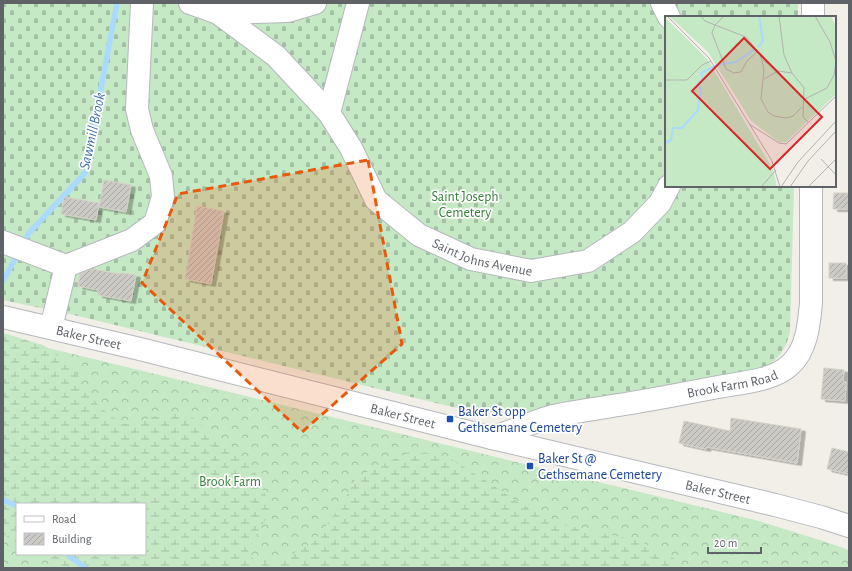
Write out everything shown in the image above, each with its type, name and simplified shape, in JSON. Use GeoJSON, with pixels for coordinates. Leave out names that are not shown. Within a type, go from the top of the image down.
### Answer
{"type":"FeatureCollection","features":[{"type":"Feature","properties":{"kind":"street"},"geometry":{"type":"LineString","coordinates":[[5,242],[66,266],[132,240],[155,223],[163,197],[162,176],[142,130],[137,109],[142,3]]}},
{"type":"Feature","properties":{"kind":"street","name":"Saint Johns Avenue"},"geometry":{"type":"LineString","coordinates":[[190,3],[218,13],[276,56],[329,114],[351,148],[376,200],[419,235],[471,259],[531,271],[588,261],[632,232],[660,203],[668,187]]}},
{"type":"Feature","properties":{"kind":"street","name":"Saint Johns Avenue"},"geometry":{"type":"LineString","coordinates":[[218,13],[288,11],[315,3]]}},
{"type":"Feature","properties":{"kind":"street"},"geometry":{"type":"LineString","coordinates":[[329,114],[358,3]]}},
{"type":"Feature","properties":{"kind":"street"},"geometry":{"type":"LineString","coordinates":[[662,3],[668,16]]}},
{"type":"Feature","properties":{"kind":"street"},"geometry":{"type":"LineString","coordinates":[[813,3],[813,16]]}},
{"type":"Feature","properties":{"kind":"street","name":"Brook Farm Road"},"geometry":{"type":"LineString","coordinates":[[492,438],[553,416],[663,398],[761,379],[782,371],[790,366],[802,349],[810,314],[811,187]]}},
{"type":"Feature","properties":{"kind":"street"},"geometry":{"type":"LineString","coordinates":[[51,328],[66,266]]}},
{"type":"Feature","properties":{"kind":"street","name":"Baker Street"},"geometry":{"type":"LineString","coordinates":[[4,317],[140,349],[492,438],[775,505],[849,526]]}},
{"type":"Feature","properties":{"kind":"highlighted area"},"geometry":{"type":"Polygon","coordinates":[[[368,160],[402,344],[302,432],[142,283],[178,194],[368,160]]]}},
{"type":"Feature","properties":{"kind":"green space","name":"Saint Joseph Cemetery"},"geometry":{"type":"Polygon","coordinates":[[[3,3],[798,3],[798,16],[665,16],[665,187],[794,187],[790,332],[784,348],[778,357],[765,368],[635,396],[514,413],[484,412],[466,410],[440,404],[74,315],[3,300],[3,3]]]}},
{"type":"Feature","properties":{"kind":"green space"},"geometry":{"type":"Polygon","coordinates":[[[3,333],[43,345],[72,366],[90,395],[101,408],[114,418],[126,424],[138,422],[168,412],[181,413],[193,418],[242,457],[255,473],[272,510],[258,531],[248,551],[251,557],[257,561],[278,561],[313,543],[343,503],[356,477],[411,451],[446,456],[527,508],[560,524],[640,541],[677,560],[684,568],[61,568],[36,555],[146,555],[146,503],[16,503],[16,542],[3,534],[3,333]]]}},
{"type":"Feature","properties":{"kind":"green space","name":"Brook Farm"},"geometry":{"type":"Polygon","coordinates":[[[3,337],[759,521],[849,550],[849,568],[3,568],[3,337]]]}},
{"type":"Feature","properties":{"kind":"building"},"geometry":{"type":"Polygon","coordinates":[[[104,180],[131,185],[126,212],[99,207],[104,180]]]}},
{"type":"Feature","properties":{"kind":"building"},"geometry":{"type":"Polygon","coordinates":[[[834,193],[849,193],[849,209],[833,209],[834,193]]]}},
{"type":"Feature","properties":{"kind":"building"},"geometry":{"type":"Polygon","coordinates":[[[64,197],[99,203],[96,220],[61,214],[64,197]]]}},
{"type":"Feature","properties":{"kind":"building"},"geometry":{"type":"Polygon","coordinates":[[[197,206],[224,211],[211,284],[185,279],[197,206]]]}},
{"type":"Feature","properties":{"kind":"building"},"geometry":{"type":"Polygon","coordinates":[[[829,263],[846,263],[846,278],[829,278],[829,263]]]}},
{"type":"Feature","properties":{"kind":"building"},"geometry":{"type":"Polygon","coordinates":[[[92,269],[136,275],[131,301],[98,295],[98,290],[78,286],[80,274],[92,269]]]}},
{"type":"Feature","properties":{"kind":"building"},"geometry":{"type":"Polygon","coordinates":[[[824,368],[844,370],[843,381],[846,382],[845,401],[821,399],[824,368]]]}},
{"type":"Feature","properties":{"kind":"building"},"geometry":{"type":"Polygon","coordinates":[[[731,418],[801,429],[797,463],[707,447],[706,449],[679,443],[684,421],[730,431],[731,418]]]}},
{"type":"Feature","properties":{"kind":"building"},"geometry":{"type":"Polygon","coordinates":[[[832,448],[849,452],[849,474],[827,469],[832,448]]]}},
{"type":"Feature","properties":{"kind":"waterway","name":"Sawmill Brook"},"geometry":{"type":"LineString","coordinates":[[23,244],[29,233],[85,173],[117,3]]}},
{"type":"Feature","properties":{"kind":"waterway","name":"Sawmill Brook"},"geometry":{"type":"LineString","coordinates":[[3,281],[19,252]]}},
{"type":"Feature","properties":{"kind":"waterway","name":"Sawmill Brook"},"geometry":{"type":"LineString","coordinates":[[3,500],[16,506]]}},
{"type":"Feature","properties":{"kind":"waterway","name":"Sawmill Brook"},"geometry":{"type":"LineString","coordinates":[[69,555],[86,568]]}},
{"type":"Feature","properties":{"kind":"place","name":"Baker St opp Gethsemane Cemetery"},"geometry":{"type":"Point","coordinates":[450,419]}},
{"type":"Feature","properties":{"kind":"place","name":"Baker St @ Gethsemane Cemetery"},"geometry":{"type":"Point","coordinates":[530,466]}}]}
